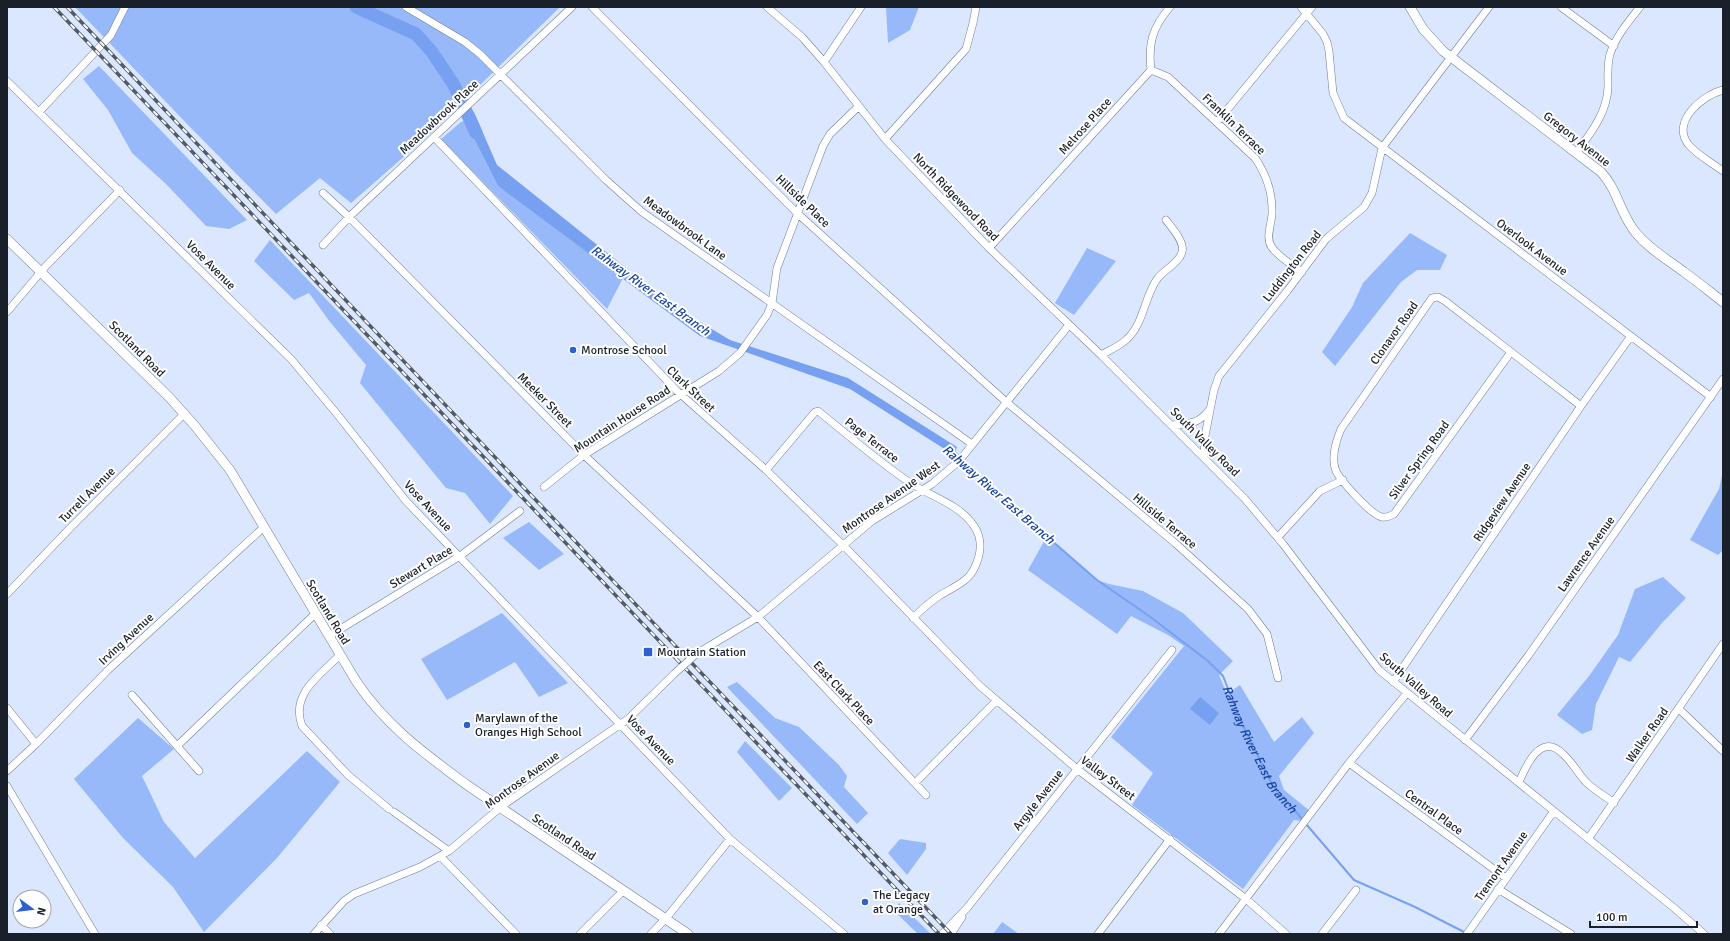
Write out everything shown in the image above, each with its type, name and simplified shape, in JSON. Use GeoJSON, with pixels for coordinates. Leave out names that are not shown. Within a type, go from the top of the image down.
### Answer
{"type":"FeatureCollection","features":[{"type":"Feature","properties":{"kind":"main road","name":"Gregory Avenue"},"geometry":{"type":"LineString","coordinates":[[1410,7],[1423,29],[1452,58],[1601,172],[1610,182],[1625,217],[1635,232],[1650,248],[1685,272],[1723,302]]}},
{"type":"Feature","properties":{"kind":"main road","name":"Scotland Road"},"geometry":{"type":"LineString","coordinates":[[7,239],[184,413],[230,470],[340,655],[368,699],[391,724],[433,760],[688,934]]}},
{"type":"Feature","properties":{"kind":"street"},"geometry":{"type":"LineString","coordinates":[[39,112],[110,35],[125,7]]}},
{"type":"Feature","properties":{"kind":"street","name":"Meadowbrook Lane"},"geometry":{"type":"LineString","coordinates":[[406,7],[465,42],[480,54],[628,200],[659,225],[972,444]]}},
{"type":"Feature","properties":{"kind":"street","name":"Meadowbrook Place"},"geometry":{"type":"LineString","coordinates":[[323,246],[349,217],[572,7]]}},
{"type":"Feature","properties":{"kind":"street","name":"Hillside Place"},"geometry":{"type":"LineString","coordinates":[[592,7],[797,213],[1006,402]]}},
{"type":"Feature","properties":{"kind":"street","name":"North Ridgewood Road"},"geometry":{"type":"LineString","coordinates":[[767,7],[802,37],[824,62],[885,139],[989,248],[1139,393]]}},
{"type":"Feature","properties":{"kind":"street"},"geometry":{"type":"LineString","coordinates":[[824,62],[861,7]]}},
{"type":"Feature","properties":{"kind":"street"},"geometry":{"type":"LineString","coordinates":[[885,139],[966,49],[976,7]]}},
{"type":"Feature","properties":{"kind":"street"},"geometry":{"type":"LineString","coordinates":[[1151,70],[1150,46],[1154,28],[1170,7]]}},
{"type":"Feature","properties":{"kind":"street"},"geometry":{"type":"LineString","coordinates":[[1301,7],[1307,13]]}},
{"type":"Feature","properties":{"kind":"street"},"geometry":{"type":"LineString","coordinates":[[1217,122],[1312,7]]}},
{"type":"Feature","properties":{"kind":"street","name":"Luddington Road"},"geometry":{"type":"LineString","coordinates":[[1204,456],[1205,436],[1212,407],[1214,390],[1219,376],[1302,272],[1326,239],[1364,207],[1372,193],[1382,148],[1452,58],[1489,7]]}},
{"type":"Feature","properties":{"kind":"street"},"geometry":{"type":"LineString","coordinates":[[1560,7],[1614,46]]}},
{"type":"Feature","properties":{"kind":"street"},"geometry":{"type":"LineString","coordinates":[[1576,153],[1596,126],[1602,111],[1608,88],[1607,76],[1610,55],[1627,23],[1640,7]]}},
{"type":"Feature","properties":{"kind":"street","name":"Overlook Avenue"},"geometry":{"type":"LineString","coordinates":[[1307,13],[1326,42],[1329,51],[1333,93],[1342,114],[1358,130],[1711,396]]}},
{"type":"Feature","properties":{"kind":"street","name":"Franklin Terrace"},"geometry":{"type":"LineString","coordinates":[[1151,70],[1168,77],[1255,158],[1262,167],[1270,188],[1272,210],[1269,236],[1271,246],[1302,272]]}},
{"type":"Feature","properties":{"kind":"street","name":"Melrose Place"},"geometry":{"type":"LineString","coordinates":[[989,248],[1151,70]]}},
{"type":"Feature","properties":{"kind":"street","name":"Vose Avenue"},"geometry":{"type":"LineString","coordinates":[[7,81],[291,359],[338,414],[406,501],[730,839],[844,934]]}},
{"type":"Feature","properties":{"kind":"street"},"geometry":{"type":"LineString","coordinates":[[1723,90],[1711,95],[1691,111],[1685,121],[1684,132],[1687,143],[1693,149],[1723,171]]}},
{"type":"Feature","properties":{"kind":"street","name":"Mountain House Road"},"geometry":{"type":"LineString","coordinates":[[544,487],[584,456],[719,371],[740,353],[767,315],[772,303],[777,268],[821,152],[830,134],[859,106]]}},
{"type":"Feature","properties":{"kind":"street","name":"Clark Street"},"geometry":{"type":"LineString","coordinates":[[434,137],[680,395],[766,470],[843,545],[926,630]]}},
{"type":"Feature","properties":{"kind":"street"},"geometry":{"type":"LineString","coordinates":[[7,312],[41,272],[120,190]]}},
{"type":"Feature","properties":{"kind":"street","name":"Meeker Street"},"geometry":{"type":"LineString","coordinates":[[323,193],[349,217],[584,456],[758,617]]}},
{"type":"Feature","properties":{"kind":"street"},"geometry":{"type":"LineString","coordinates":[[1101,356],[1127,339],[1138,326],[1151,289],[1158,277],[1179,258],[1182,252],[1181,242],[1166,220]]}},
{"type":"Feature","properties":{"kind":"street","name":"Clonavor Road"},"geometry":{"type":"LineString","coordinates":[[1343,480],[1336,472],[1334,462],[1335,451],[1341,429],[1432,298],[1438,297],[1445,301],[1581,406]]}},
{"type":"Feature","properties":{"kind":"street","name":"Montrose Avenue West"},"geometry":{"type":"LineString","coordinates":[[696,654],[758,617],[872,521],[922,490],[959,461],[1069,325]]}},
{"type":"Feature","properties":{"kind":"street","name":"Ridgeview Avenue"},"geometry":{"type":"LineString","coordinates":[[1393,682],[1581,406],[1631,336]]}},
{"type":"Feature","properties":{"kind":"street","name":"Silver Spring Road"},"geometry":{"type":"LineString","coordinates":[[1343,480],[1367,509],[1374,515],[1387,517],[1394,514],[1511,352]]}},
{"type":"Feature","properties":{"kind":"street","name":"Lawrence Avenue"},"geometry":{"type":"LineString","coordinates":[[1465,740],[1528,656],[1723,379]]}},
{"type":"Feature","properties":{"kind":"street","name":"South Valley Road"},"geometry":{"type":"LineString","coordinates":[[1139,393],[1172,424],[1245,499],[1278,538],[1378,670],[1519,782],[1704,934]]}},
{"type":"Feature","properties":{"kind":"street","name":"Hillside Terrace"},"geometry":{"type":"LineString","coordinates":[[1006,402],[1175,543],[1248,609],[1267,634],[1278,678]]}},
{"type":"Feature","properties":{"kind":"street"},"geometry":{"type":"LineString","coordinates":[[1172,424],[1190,424],[1204,418],[1212,407]]}},
{"type":"Feature","properties":{"kind":"street","name":"Page Terrace"},"geometry":{"type":"LineString","coordinates":[[766,470],[815,412],[818,412],[911,483],[939,498],[968,518],[980,537],[980,548],[976,565],[967,579],[938,596],[913,618]]}},
{"type":"Feature","properties":{"kind":"street","name":"Turrell Avenue"},"geometry":{"type":"LineString","coordinates":[[7,594],[184,413]]}},
{"type":"Feature","properties":{"kind":"street"},"geometry":{"type":"LineString","coordinates":[[1278,538],[1320,491],[1343,480]]}},
{"type":"Feature","properties":{"kind":"street","name":"Stewart Place"},"geometry":{"type":"LineString","coordinates":[[329,636],[460,556],[520,511]]}},
{"type":"Feature","properties":{"kind":"street","name":"Irving Avenue"},"geometry":{"type":"LineString","coordinates":[[7,771],[36,744],[108,670],[264,527]]}},
{"type":"Feature","properties":{"kind":"street"},"geometry":{"type":"LineString","coordinates":[[177,746],[316,613]]}},
{"type":"Feature","properties":{"kind":"street","name":"East Clark Place"},"geometry":{"type":"LineString","coordinates":[[758,617],[926,795]]}},
{"type":"Feature","properties":{"kind":"street","name":"Valley Street"},"geometry":{"type":"LineString","coordinates":[[926,630],[996,701],[1077,769],[1170,839],[1246,899],[1286,934]]}},
{"type":"Feature","properties":{"kind":"street","name":"Walker Road"},"geometry":{"type":"LineString","coordinates":[[1588,839],[1723,644]]}},
{"type":"Feature","properties":{"kind":"street","name":"Argyle Avenue"},"geometry":{"type":"LineString","coordinates":[[942,934],[967,908],[1172,650]]}},
{"type":"Feature","properties":{"kind":"street","name":"Montrose Avenue"},"geometry":{"type":"LineString","coordinates":[[314,934],[344,901],[354,894],[441,857],[449,852],[500,807],[620,724],[696,654]]}},
{"type":"Feature","properties":{"kind":"street"},"geometry":{"type":"LineString","coordinates":[[340,655],[302,696],[298,716],[302,726],[348,775],[449,852]]}},
{"type":"Feature","properties":{"kind":"street"},"geometry":{"type":"LineString","coordinates":[[1219,934],[1349,763],[1407,693]]}},
{"type":"Feature","properties":{"kind":"street"},"geometry":{"type":"LineString","coordinates":[[132,694],[199,771]]}},
{"type":"Feature","properties":{"kind":"street"},"geometry":{"type":"LineString","coordinates":[[915,783],[996,701]]}},
{"type":"Feature","properties":{"kind":"street"},"geometry":{"type":"LineString","coordinates":[[7,708],[36,744]]}},
{"type":"Feature","properties":{"kind":"street"},"geometry":{"type":"LineString","coordinates":[[1678,709],[1723,752]]}},
{"type":"Feature","properties":{"kind":"street"},"geometry":{"type":"LineString","coordinates":[[1519,782],[1528,761],[1536,751],[1552,747],[1559,750],[1564,755],[1588,784],[1614,802]]}},
{"type":"Feature","properties":{"kind":"street","name":"Central Place"},"geometry":{"type":"LineString","coordinates":[[1349,763],[1506,878]]}},
{"type":"Feature","properties":{"kind":"street"},"geometry":{"type":"LineString","coordinates":[[7,786],[95,934]]}},
{"type":"Feature","properties":{"kind":"street","name":"Tremont Avenue"},"geometry":{"type":"LineString","coordinates":[[1467,934],[1554,812]]}},
{"type":"Feature","properties":{"kind":"street"},"geometry":{"type":"LineString","coordinates":[[651,934],[730,839]]}},
{"type":"Feature","properties":{"kind":"street"},"geometry":{"type":"LineString","coordinates":[[1098,934],[1170,839]]}},
{"type":"Feature","properties":{"kind":"street"},"geometry":{"type":"LineString","coordinates":[[441,857],[516,934]]}},
{"type":"Feature","properties":{"kind":"street"},"geometry":{"type":"LineString","coordinates":[[1498,889],[1571,934]]}},
{"type":"Feature","properties":{"kind":"street"},"geometry":{"type":"LineString","coordinates":[[1322,934],[1356,890]]}},
{"type":"Feature","properties":{"kind":"street"},"geometry":{"type":"LineString","coordinates":[[580,934],[623,891]]}},
{"type":"Feature","properties":{"kind":"street","name":"Argyle Avenue"},"geometry":{"type":"LineString","coordinates":[[951,934],[967,908]]}},
{"type":"Feature","properties":{"kind":"street"},"geometry":{"type":"LineString","coordinates":[[321,925],[330,934]]}},
{"type":"Feature","properties":{"kind":"shaded area"},"geometry":{"type":"Polygon","coordinates":[[[75,7],[560,7],[432,132],[351,203],[320,178],[276,214],[75,7]]]}},
{"type":"Feature","properties":{"kind":"shaded area"},"geometry":{"type":"Polygon","coordinates":[[[886,7],[919,7],[910,30],[888,43],[886,7]]]}},
{"type":"Feature","properties":{"kind":"shaded area"},"geometry":{"type":"Polygon","coordinates":[[[99,66],[247,220],[229,229],[206,226],[166,184],[132,153],[108,110],[83,79],[99,66]]]}},
{"type":"Feature","properties":{"kind":"shaded area"},"geometry":{"type":"Polygon","coordinates":[[[465,121],[498,186],[623,278],[607,309],[441,139],[461,122],[465,121]]]}},
{"type":"Feature","properties":{"kind":"shaded area"},"geometry":{"type":"Polygon","coordinates":[[[1410,233],[1447,255],[1440,270],[1417,270],[1401,282],[1335,366],[1322,352],[1352,307],[1363,283],[1410,233]]]}},
{"type":"Feature","properties":{"kind":"shaded area"},"geometry":{"type":"Polygon","coordinates":[[[270,240],[513,496],[490,524],[465,493],[446,488],[360,383],[366,365],[330,322],[309,293],[294,300],[254,261],[270,240]]]}},
{"type":"Feature","properties":{"kind":"shaded area"},"geometry":{"type":"Polygon","coordinates":[[[1087,248],[1116,261],[1074,315],[1055,303],[1087,248]]]}},
{"type":"Feature","properties":{"kind":"shaded area"},"geometry":{"type":"Polygon","coordinates":[[[1723,471],[1723,550],[1718,555],[1690,540],[1719,489],[1723,471]]]}},
{"type":"Feature","properties":{"kind":"shaded area"},"geometry":{"type":"Polygon","coordinates":[[[529,522],[564,554],[539,570],[503,538],[529,522]]]}},
{"type":"Feature","properties":{"kind":"shaded area"},"geometry":{"type":"Polygon","coordinates":[[[1047,536],[1097,580],[1143,591],[1183,613],[1233,661],[1219,675],[1227,694],[1240,685],[1274,742],[1302,717],[1314,733],[1279,776],[1284,790],[1310,811],[1301,821],[1294,820],[1243,889],[1132,805],[1153,773],[1111,737],[1184,646],[1168,635],[1131,616],[1117,634],[1028,570],[1047,536]]]}},
{"type":"Feature","properties":{"kind":"shaded area"},"geometry":{"type":"Polygon","coordinates":[[[1663,577],[1686,598],[1662,623],[1630,662],[1619,657],[1596,704],[1592,730],[1582,734],[1557,715],[1589,676],[1618,635],[1635,589],[1663,577]]]}},
{"type":"Feature","properties":{"kind":"shaded area"},"geometry":{"type":"Polygon","coordinates":[[[502,613],[568,683],[539,697],[515,662],[447,700],[421,659],[502,613]]]}},
{"type":"Feature","properties":{"kind":"shaded area"},"geometry":{"type":"Polygon","coordinates":[[[737,682],[775,718],[799,727],[839,765],[847,776],[844,787],[868,813],[857,824],[727,687],[737,682]]]}},
{"type":"Feature","properties":{"kind":"shaded area"},"geometry":{"type":"Polygon","coordinates":[[[138,718],[174,749],[142,776],[164,822],[195,858],[307,751],[340,782],[277,858],[204,932],[173,887],[123,838],[74,779],[138,718]]]}},
{"type":"Feature","properties":{"kind":"shaded area"},"geometry":{"type":"Polygon","coordinates":[[[745,741],[792,788],[779,801],[737,752],[745,741]]]}},
{"type":"Feature","properties":{"kind":"shaded area"},"geometry":{"type":"Polygon","coordinates":[[[900,839],[926,843],[926,849],[907,875],[888,853],[900,839]]]}},
{"type":"Feature","properties":{"kind":"shaded area"},"geometry":{"type":"Polygon","coordinates":[[[899,903],[931,934],[918,934],[894,911],[899,903]]]}},
{"type":"Feature","properties":{"kind":"shaded area"},"geometry":{"type":"Polygon","coordinates":[[[1002,922],[1019,934],[993,934],[1002,922]]]}},
{"type":"Feature","properties":{"kind":"water"},"geometry":{"type":"Polygon","coordinates":[[[474,112],[497,165],[675,307],[730,340],[848,378],[957,447],[954,455],[850,389],[700,336],[498,186],[465,121],[474,112]]]}},
{"type":"Feature","properties":{"kind":"water"},"geometry":{"type":"Polygon","coordinates":[[[1200,697],[1219,713],[1210,725],[1190,709],[1200,697]]]}},
{"type":"Feature","properties":{"kind":"waterway","name":"Rahway River East Branch"},"geometry":{"type":"LineString","coordinates":[[356,7],[416,34],[432,52],[454,85],[476,133]]}},
{"type":"Feature","properties":{"kind":"waterway","name":"Rahway River East Branch"},"geometry":{"type":"LineString","coordinates":[[953,450],[960,457]]}},
{"type":"Feature","properties":{"kind":"waterway","name":"Rahway River East Branch"},"geometry":{"type":"LineString","coordinates":[[963,460],[1006,501],[1097,580],[1149,616],[1208,661],[1223,676],[1243,726],[1273,786],[1303,820]]}},
{"type":"Feature","properties":{"kind":"waterway","name":"Rahway River East Branch"},"geometry":{"type":"LineString","coordinates":[[1306,824],[1354,880],[1415,907],[1466,933]]}},
{"type":"Feature","properties":{"kind":"railway"},"geometry":{"type":"LineString","coordinates":[[54,7],[939,934]]}},
{"type":"Feature","properties":{"kind":"railway"},"geometry":{"type":"LineString","coordinates":[[67,7],[951,934]]}},
{"type":"Feature","properties":{"kind":"place","name":"Montrose School"},"geometry":{"type":"Point","coordinates":[573,350]}},
{"type":"Feature","properties":{"kind":"place","name":"Mountain Station"},"geometry":{"type":"Point","coordinates":[648,652]}},
{"type":"Feature","properties":{"kind":"place","name":"Marylawn of the Oranges High School"},"geometry":{"type":"Point","coordinates":[467,725]}},
{"type":"Feature","properties":{"kind":"place","name":"The Legacy at Orange"},"geometry":{"type":"Point","coordinates":[865,902]}}]}
